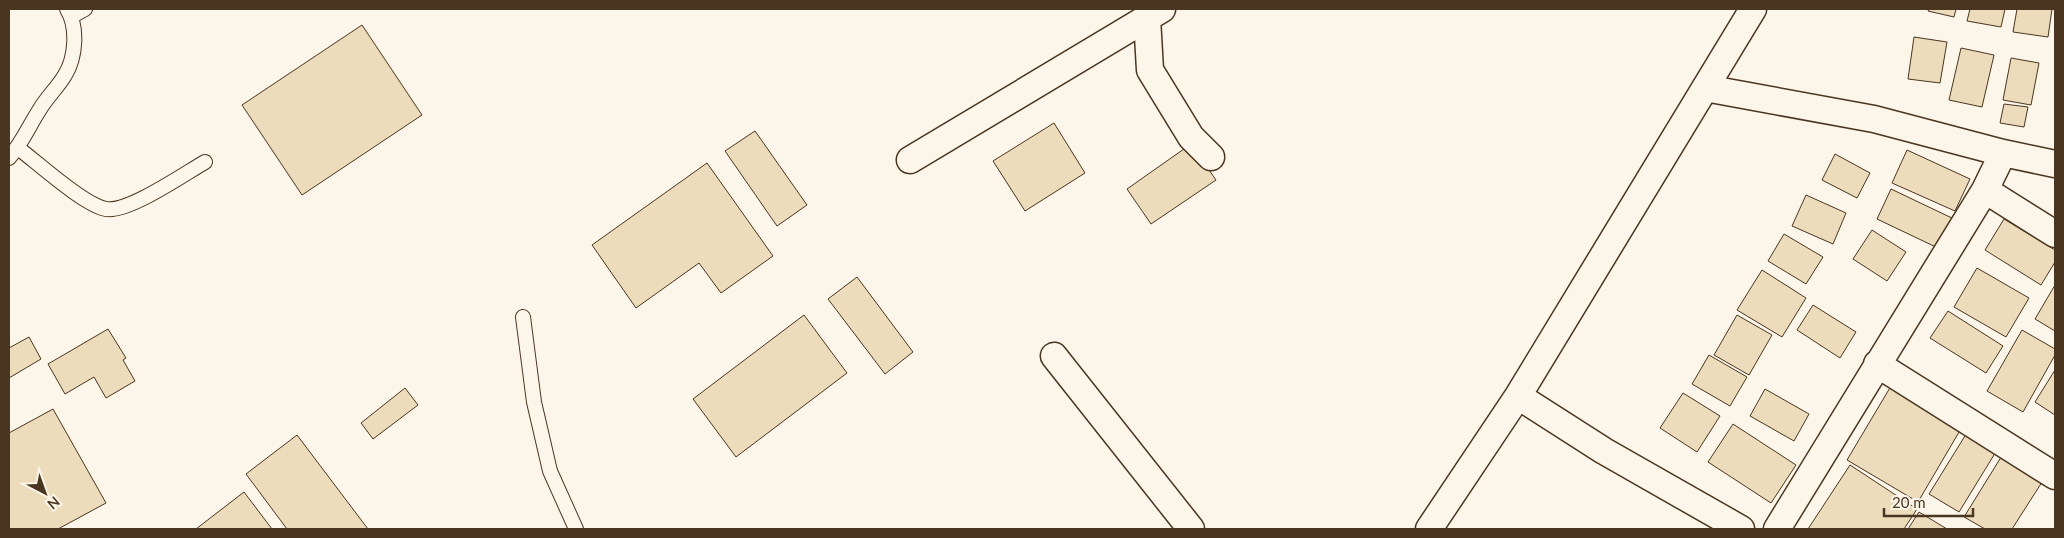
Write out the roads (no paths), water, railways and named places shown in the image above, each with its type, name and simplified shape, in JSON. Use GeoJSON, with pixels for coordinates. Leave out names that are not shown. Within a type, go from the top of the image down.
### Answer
{"type":"FeatureCollection","features":[{"type":"Feature","properties":{"kind":"street"},"geometry":{"type":"LineString","coordinates":[[1429,529],[1518,396],[1753,9]]}},
{"type":"Feature","properties":{"kind":"street"},"geometry":{"type":"LineString","coordinates":[[1155,13],[1150,70],[1192,137],[1211,158]]}},
{"type":"Feature","properties":{"kind":"street"},"geometry":{"type":"LineString","coordinates":[[910,160],[1155,13]]}},
{"type":"Feature","properties":{"kind":"street"},"geometry":{"type":"LineString","coordinates":[[1705,88],[1874,119],[2003,153],[2055,164]]}},
{"type":"Feature","properties":{"kind":"street"},"geometry":{"type":"LineString","coordinates":[[1777,529],[1985,190],[2003,153]]}},
{"type":"Feature","properties":{"kind":"street"},"geometry":{"type":"LineString","coordinates":[[1985,190],[2055,234]]}},
{"type":"Feature","properties":{"kind":"street"},"geometry":{"type":"LineString","coordinates":[[1054,356],[1191,529]]}},
{"type":"Feature","properties":{"kind":"street"},"geometry":{"type":"LineString","coordinates":[[1877,364],[2055,476]]}},
{"type":"Feature","properties":{"kind":"street"},"geometry":{"type":"LineString","coordinates":[[1518,396],[1604,451],[1741,529]]}},
{"type":"Feature","properties":{"kind":"lane"},"geometry":{"type":"LineString","coordinates":[[85,9],[70,12],[75,45],[66,74],[40,109],[13,153],[91,204],[107,209],[127,206],[205,162]]}},
{"type":"Feature","properties":{"kind":"lane"},"geometry":{"type":"LineString","coordinates":[[523,317],[534,402],[550,471],[576,529]]}}]}
